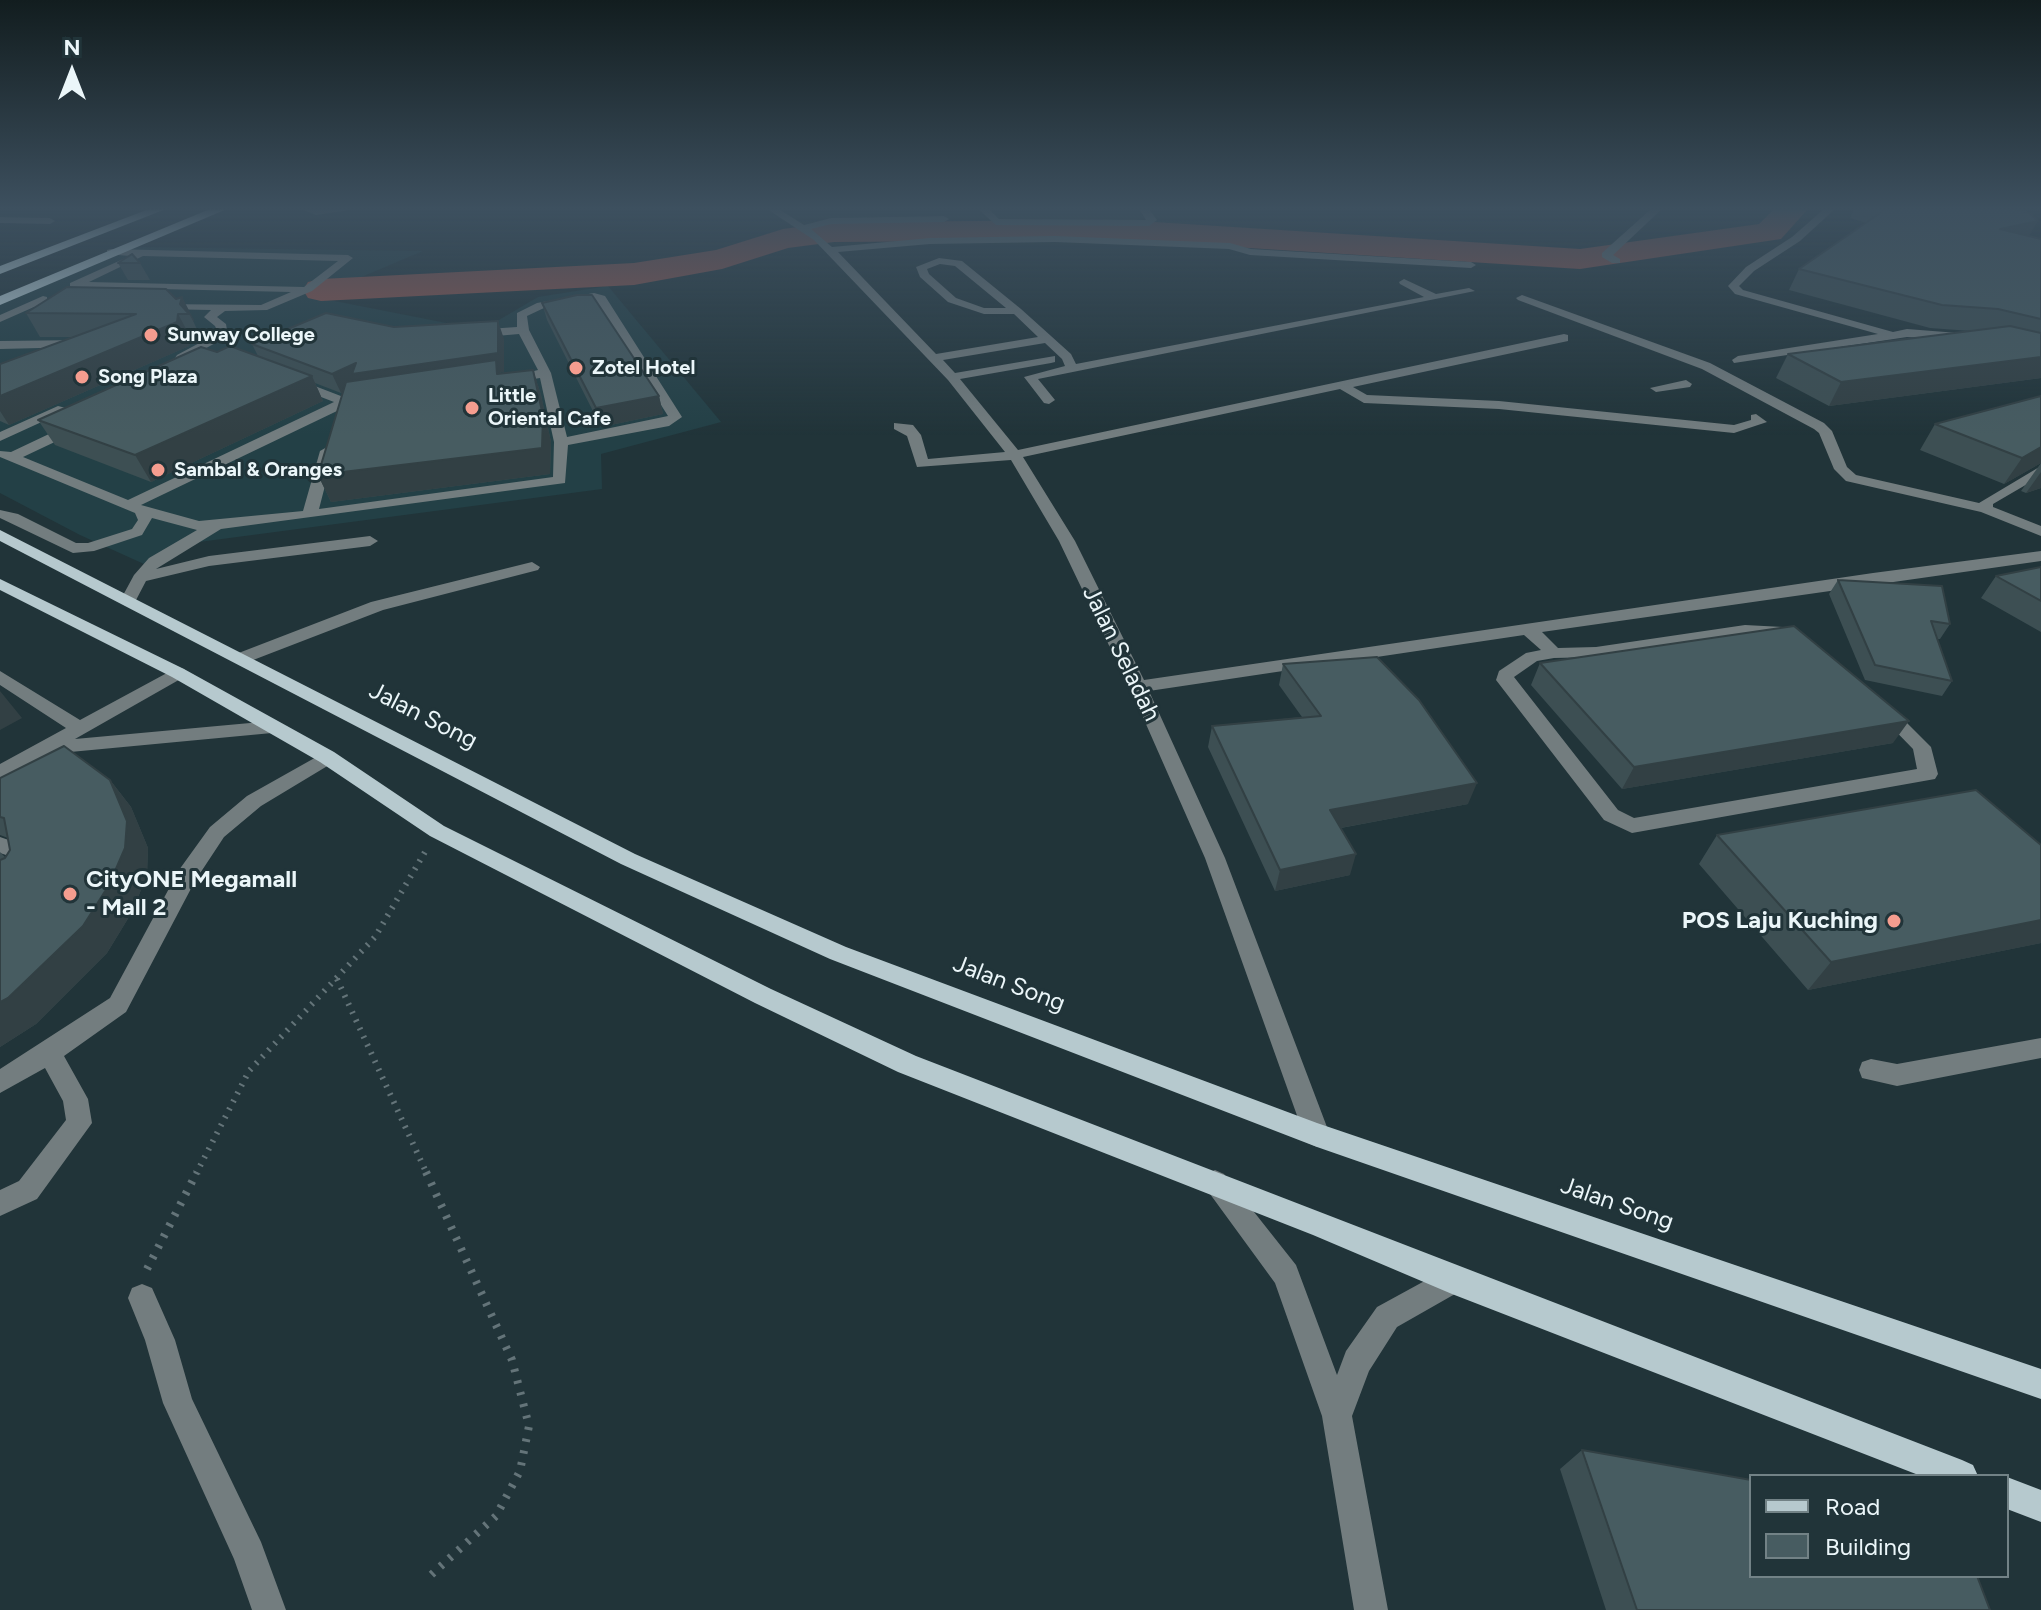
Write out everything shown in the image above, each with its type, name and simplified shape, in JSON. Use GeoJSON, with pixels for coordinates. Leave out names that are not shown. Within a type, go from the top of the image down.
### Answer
{"type":"FeatureCollection","features":[{"type":"Feature","properties":{"kind":"highway"},"geometry":{"type":"LineString","coordinates":[[0,301],[38,284]]}},
{"type":"Feature","properties":{"kind":"main road","name":"Jalan Song"},"geometry":{"type":"LineString","coordinates":[[0,535],[134,589],[242,658],[628,859],[838,953],[1317,1135],[2041,1384]]}},
{"type":"Feature","properties":{"kind":"main road"},"geometry":{"type":"LineString","coordinates":[[0,584],[178,673],[327,757],[437,831],[763,996],[907,1064],[1215,1183],[1452,1280],[1957,1474]]}},
{"type":"Feature","properties":{"kind":"main road"},"geometry":{"type":"LineString","coordinates":[[2009,1494],[2041,1506]]}},
{"type":"Feature","properties":{"kind":"street"},"geometry":{"type":"LineString","coordinates":[[142,306],[263,308],[314,284]]}},
{"type":"Feature","properties":{"kind":"street","name":"Jalan Seladah"},"geometry":{"type":"LineString","coordinates":[[862,284],[952,377],[1015,455],[1067,541],[1138,687],[1215,858],[1317,1135]]}},
{"type":"Feature","properties":{"kind":"street"},"geometry":{"type":"LineString","coordinates":[[934,284],[952,300],[968,307],[984,311],[1017,311]]}},
{"type":"Feature","properties":{"kind":"street"},"geometry":{"type":"LineString","coordinates":[[984,284],[1070,362]]}},
{"type":"Feature","properties":{"kind":"street"},"geometry":{"type":"LineString","coordinates":[[1408,284],[1433,297]]}},
{"type":"Feature","properties":{"kind":"street"},"geometry":{"type":"LineString","coordinates":[[1735,284],[1733,286],[1739,292],[1896,335]]}},
{"type":"Feature","properties":{"kind":"street"},"geometry":{"type":"LineString","coordinates":[[0,319],[74,285],[308,289]]}},
{"type":"Feature","properties":{"kind":"street"},"geometry":{"type":"LineString","coordinates":[[952,377],[1070,362],[1469,291]]}},
{"type":"Feature","properties":{"kind":"street"},"geometry":{"type":"LineString","coordinates":[[6,454],[135,508],[182,523],[216,526],[560,480],[561,442],[545,373],[523,330],[521,315],[541,305],[594,296],[601,298],[675,417],[669,422],[561,442]]}},
{"type":"Feature","properties":{"kind":"street"},"geometry":{"type":"LineString","coordinates":[[1522,298],[1706,366],[1819,426],[1825,431],[1841,469],[1851,478],[1986,509],[2041,531]]}},
{"type":"Feature","properties":{"kind":"street"},"geometry":{"type":"LineString","coordinates":[[32,304],[79,305]]}},
{"type":"Feature","properties":{"kind":"street"},"geometry":{"type":"LineString","coordinates":[[172,362],[224,334],[220,324],[210,317],[221,308]]}},
{"type":"Feature","properties":{"kind":"street"},"geometry":{"type":"LineString","coordinates":[[460,335],[523,330]]}},
{"type":"Feature","properties":{"kind":"street"},"geometry":{"type":"LineString","coordinates":[[1738,360],[1896,335],[1935,333],[1984,339]]}},
{"type":"Feature","properties":{"kind":"street"},"geometry":{"type":"LineString","coordinates":[[899,426],[908,428],[914,435],[922,464],[1015,455],[1564,338]]}},
{"type":"Feature","properties":{"kind":"street"},"geometry":{"type":"LineString","coordinates":[[933,358],[1047,339]]}},
{"type":"Feature","properties":{"kind":"street"},"geometry":{"type":"LineString","coordinates":[[0,345],[40,351],[90,343],[90,352],[76,357]]}},
{"type":"Feature","properties":{"kind":"street"},"geometry":{"type":"LineString","coordinates":[[201,349],[219,355]]}},
{"type":"Feature","properties":{"kind":"street"},"geometry":{"type":"LineString","coordinates":[[1049,400],[1030,377],[1070,362]]}},
{"type":"Feature","properties":{"kind":"street"},"geometry":{"type":"LineString","coordinates":[[499,380],[545,373]]}},
{"type":"Feature","properties":{"kind":"street"},"geometry":{"type":"LineString","coordinates":[[278,377],[345,402]]}},
{"type":"Feature","properties":{"kind":"street"},"geometry":{"type":"LineString","coordinates":[[1656,388],[1686,384]]}},
{"type":"Feature","properties":{"kind":"street"},"geometry":{"type":"LineString","coordinates":[[1342,385],[1364,399],[1499,405],[1734,429],[1760,422],[1756,418]]}},
{"type":"Feature","properties":{"kind":"street"},"geometry":{"type":"LineString","coordinates":[[135,508],[345,402],[376,397]]}},
{"type":"Feature","properties":{"kind":"street"},"geometry":{"type":"LineString","coordinates":[[340,417],[345,402]]}},
{"type":"Feature","properties":{"kind":"street"},"geometry":{"type":"LineString","coordinates":[[0,437],[72,406]]}},
{"type":"Feature","properties":{"kind":"street"},"geometry":{"type":"LineString","coordinates":[[6,454],[83,424]]}},
{"type":"Feature","properties":{"kind":"street"},"geometry":{"type":"LineString","coordinates":[[310,514],[334,432]]}},
{"type":"Feature","properties":{"kind":"street"},"geometry":{"type":"LineString","coordinates":[[1986,509],[1986,502],[2041,470]]}},
{"type":"Feature","properties":{"kind":"street"},"geometry":{"type":"LineString","coordinates":[[0,514],[13,517],[73,548],[89,548],[137,532],[146,520],[135,508]]}},
{"type":"Feature","properties":{"kind":"street"},"geometry":{"type":"LineString","coordinates":[[134,589],[155,561],[216,526]]}},
{"type":"Feature","properties":{"kind":"street"},"geometry":{"type":"LineString","coordinates":[[134,589],[209,561],[370,541]]}},
{"type":"Feature","properties":{"kind":"street"},"geometry":{"type":"LineString","coordinates":[[1138,687],[2041,556]]}},
{"type":"Feature","properties":{"kind":"street"},"geometry":{"type":"LineString","coordinates":[[242,658],[377,606],[532,567]]}},
{"type":"Feature","properties":{"kind":"street"},"geometry":{"type":"LineString","coordinates":[[1528,629],[1554,653]]}},
{"type":"Feature","properties":{"kind":"street"},"geometry":{"type":"LineString","coordinates":[[1800,648],[1777,631],[1745,630],[1611,651],[1532,657],[1505,675],[1505,680],[1611,815],[1632,826],[1928,774],[1922,747],[1869,698]]}},
{"type":"Feature","properties":{"kind":"street"},"geometry":{"type":"LineString","coordinates":[[0,773],[178,673]]}},
{"type":"Feature","properties":{"kind":"street"},"geometry":{"type":"LineString","coordinates":[[0,677],[80,728]]}},
{"type":"Feature","properties":{"kind":"street"},"geometry":{"type":"LineString","coordinates":[[45,748],[272,727]]}},
{"type":"Feature","properties":{"kind":"street"},"geometry":{"type":"LineString","coordinates":[[0,1082],[49,1053],[118,1005],[187,876],[217,832],[254,801],[327,757]]}},
{"type":"Feature","properties":{"kind":"street"},"geometry":{"type":"LineString","coordinates":[[0,845],[19,851],[21,876],[0,889]]}},
{"type":"Feature","properties":{"kind":"street"},"geometry":{"type":"LineString","coordinates":[[1871,1070],[1897,1075],[2041,1048]]}},
{"type":"Feature","properties":{"kind":"street"},"geometry":{"type":"LineString","coordinates":[[0,1203],[28,1190],[79,1123],[75,1099],[49,1053]]}},
{"type":"Feature","properties":{"kind":"street"},"geometry":{"type":"LineString","coordinates":[[1215,1183],[1286,1275],[1337,1416],[1371,1610]]}},
{"type":"Feature","properties":{"kind":"street"},"geometry":{"type":"LineString","coordinates":[[1337,1416],[1357,1362],[1387,1317],[1452,1280]]}},
{"type":"Feature","properties":{"kind":"street"},"geometry":{"type":"LineString","coordinates":[[142,1298],[160,1340],[178,1403],[249,1554],[269,1610]]}},
{"type":"Feature","properties":{"kind":"path"},"geometry":{"type":"LineString","coordinates":[[142,1298],[148,1265],[249,1071],[375,937],[437,831]]}},
{"type":"Feature","properties":{"kind":"path"},"geometry":{"type":"LineString","coordinates":[[337,979],[512,1360],[529,1426],[520,1471],[496,1516],[431,1575]]}},
{"type":"Feature","properties":{"kind":"shaded area"},"geometry":{"type":"Polygon","coordinates":[[[48,284],[344,284],[314,297],[482,330],[538,297],[608,286],[721,422],[601,454],[602,489],[199,542],[155,569],[80,535],[0,493],[0,304],[48,284]]]}},
{"type":"Feature","properties":{"kind":"building"},"geometry":{"type":"Polygon","coordinates":[[[1859,284],[2041,284],[2041,319],[1998,309],[1942,305],[1859,284]]]}},
{"type":"Feature","properties":{"kind":"building"},"geometry":{"type":"Polygon","coordinates":[[[67,287],[166,289],[176,299],[182,297],[180,304],[189,314],[178,314],[177,322],[0,396],[0,364],[136,314],[26,313],[67,287]]]}},
{"type":"Feature","properties":{"kind":"building"},"geometry":{"type":"Polygon","coordinates":[[[592,295],[659,396],[596,408],[542,303],[592,295]]]}},
{"type":"Feature","properties":{"kind":"building"},"geometry":{"type":"Polygon","coordinates":[[[326,313],[394,327],[498,321],[498,353],[352,374],[356,363],[332,374],[252,344],[326,313]]]}},
{"type":"Feature","properties":{"kind":"building"},"geometry":{"type":"Polygon","coordinates":[[[2010,326],[2041,333],[2041,357],[1841,382],[1788,354],[2010,326]]]}},
{"type":"Feature","properties":{"kind":"building"},"geometry":{"type":"Polygon","coordinates":[[[230,346],[312,376],[135,455],[38,420],[201,347],[217,352],[230,346]]]}},
{"type":"Feature","properties":{"kind":"building"},"geometry":{"type":"Polygon","coordinates":[[[496,360],[497,374],[533,370],[543,416],[542,448],[318,475],[346,382],[496,360]]]}},
{"type":"Feature","properties":{"kind":"building"},"geometry":{"type":"Polygon","coordinates":[[[2041,396],[2041,447],[2022,458],[1935,424],[2041,396]]]}},
{"type":"Feature","properties":{"kind":"building"},"geometry":{"type":"Polygon","coordinates":[[[2041,567],[2041,601],[1996,576],[2041,567]]]}},
{"type":"Feature","properties":{"kind":"building"},"geometry":{"type":"Polygon","coordinates":[[[1838,580],[1942,586],[1950,624],[1931,621],[1952,681],[1875,665],[1838,580]]]}},
{"type":"Feature","properties":{"kind":"building"},"geometry":{"type":"Polygon","coordinates":[[[1794,626],[1909,721],[1634,767],[1540,663],[1794,626]]]}},
{"type":"Feature","properties":{"kind":"building"},"geometry":{"type":"Polygon","coordinates":[[[1377,657],[1419,700],[1477,783],[1330,810],[1356,854],[1280,870],[1212,726],[1321,716],[1283,664],[1377,657]]]}},
{"type":"Feature","properties":{"kind":"building","name":"CityONE Megamall - Mall 2"},"geometry":{"type":"Polygon","coordinates":[[[64,746],[110,780],[127,821],[125,848],[109,885],[83,926],[8,998],[0,1002],[0,860],[10,850],[4,818],[0,817],[0,778],[64,746]]]}},
{"type":"Feature","properties":{"kind":"building","name":"POS Laju Kuching"},"geometry":{"type":"Polygon","coordinates":[[[1976,790],[2041,845],[2041,920],[1831,962],[1717,835],[1976,790]]]}},
{"type":"Feature","properties":{"kind":"building"},"geometry":{"type":"Polygon","coordinates":[[[1582,1450],[1749,1480],[1749,1578],[1978,1578],[1990,1610],[1637,1610],[1582,1450]]]}},
{"type":"Feature","properties":{"kind":"waterway"},"geometry":{"type":"LineString","coordinates":[[321,290],[436,284]]}},
{"type":"Feature","properties":{"kind":"place","name":"Sunway College"},"geometry":{"type":"Point","coordinates":[151,335]}},
{"type":"Feature","properties":{"kind":"place","name":"Zotel Hotel"},"geometry":{"type":"Point","coordinates":[576,368]}},
{"type":"Feature","properties":{"kind":"place","name":"Song Plaza"},"geometry":{"type":"Point","coordinates":[82,377]}},
{"type":"Feature","properties":{"kind":"place","name":"Little Oriental Cafe"},"geometry":{"type":"Point","coordinates":[472,408]}},
{"type":"Feature","properties":{"kind":"place","name":"Sambal & Oranges"},"geometry":{"type":"Point","coordinates":[158,470]}},
{"type":"Feature","properties":{"kind":"place","name":"CityONE Megamall - Mall 2"},"geometry":{"type":"Point","coordinates":[70,894]}},
{"type":"Feature","properties":{"kind":"place","name":"POS Laju Kuching"},"geometry":{"type":"Point","coordinates":[1894,921]}}]}
